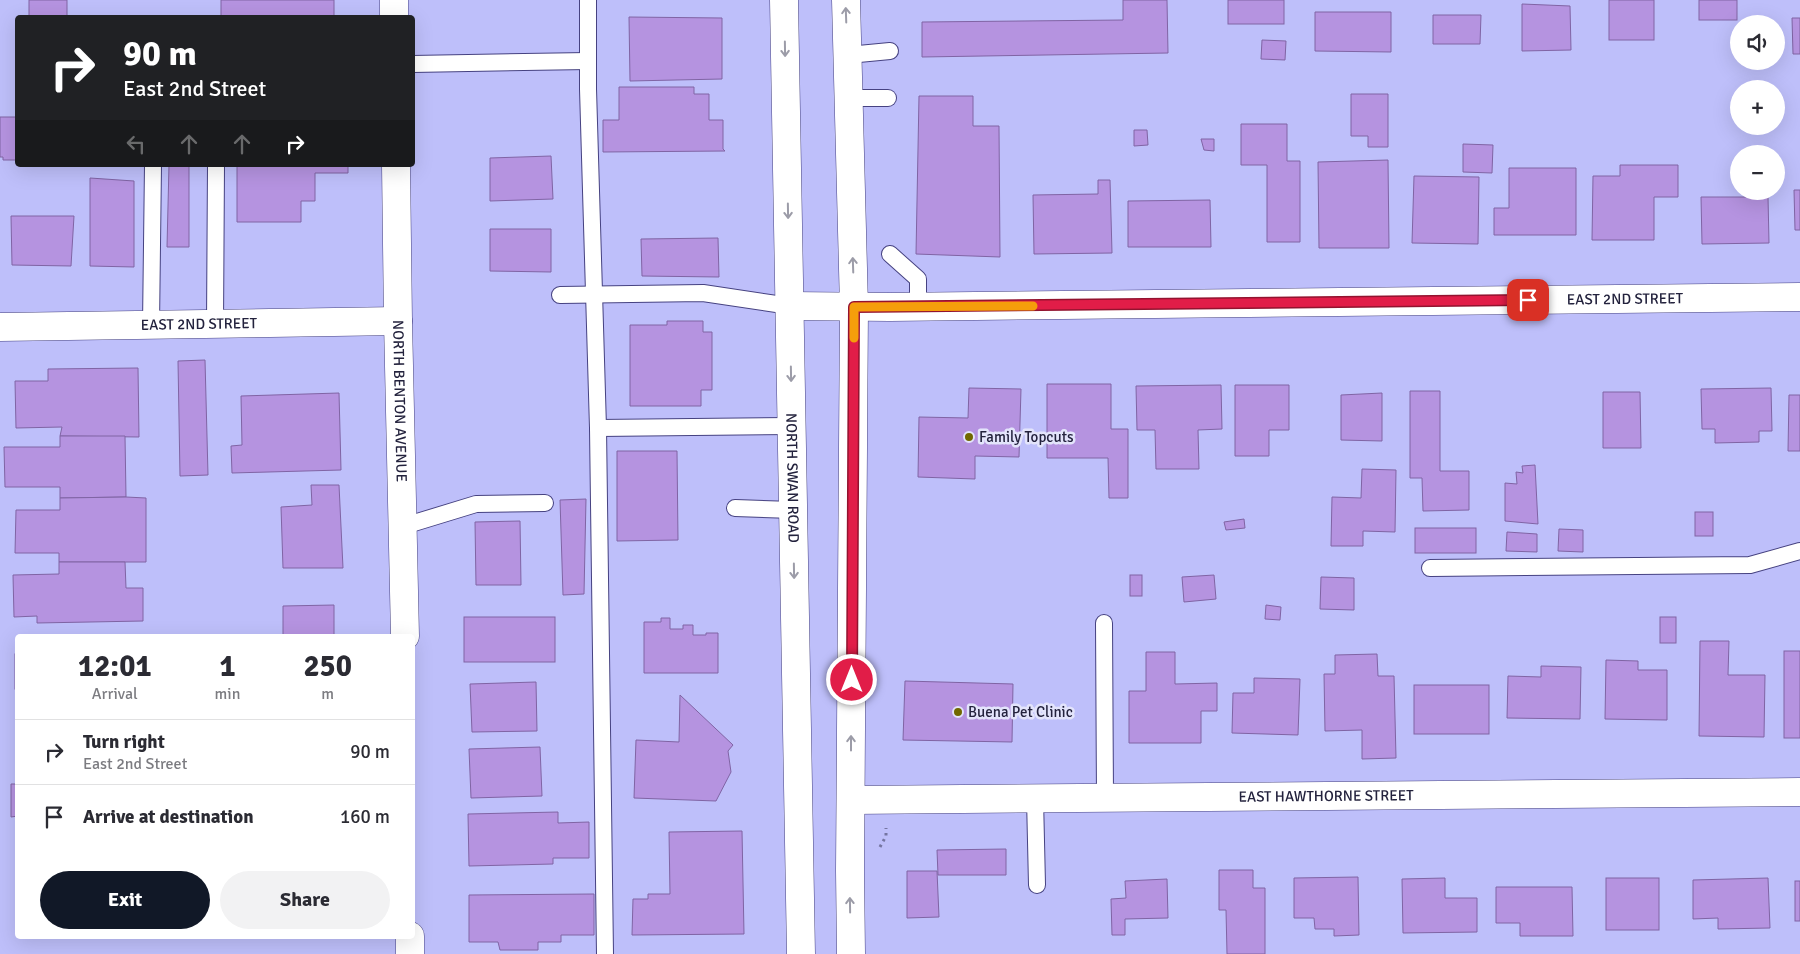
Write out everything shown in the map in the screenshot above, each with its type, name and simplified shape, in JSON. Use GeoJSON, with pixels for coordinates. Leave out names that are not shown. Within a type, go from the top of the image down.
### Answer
{"type":"FeatureCollection","features":[{"type":"Feature","properties":{"kind":"street"},"geometry":{"type":"LineString","coordinates":[[394,0],[394,15]]}},
{"type":"Feature","properties":{"kind":"street","name":"NORTH SWAN ROAD"},"geometry":{"type":"LineString","coordinates":[[784,0],[801,954]]}},
{"type":"Feature","properties":{"kind":"street"},"geometry":{"type":"LineString","coordinates":[[846,0],[854,307],[851,954]]}},
{"type":"Feature","properties":{"kind":"street","name":"NORTH BENTON AVENUE"},"geometry":{"type":"LineString","coordinates":[[396,167],[405,634]]}},
{"type":"Feature","properties":{"kind":"street","name":"EAST 2ND STREET"},"geometry":{"type":"LineString","coordinates":[[790,306],[918,307],[1800,297]]}},
{"type":"Feature","properties":{"kind":"street","name":"EAST 2ND STREET"},"geometry":{"type":"LineString","coordinates":[[0,327],[398,321]]}},
{"type":"Feature","properties":{"kind":"street","name":"EAST HAWTHORNE STREET"},"geometry":{"type":"LineString","coordinates":[[851,800],[1800,792]]}},
{"type":"Feature","properties":{"kind":"street"},"geometry":{"type":"LineString","coordinates":[[410,939],[410,954]]}},
{"type":"Feature","properties":{"kind":"lane"},"geometry":{"type":"LineString","coordinates":[[588,0],[598,428],[604,954]]}},
{"type":"Feature","properties":{"kind":"lane"},"geometry":{"type":"LineString","coordinates":[[848,55],[890,51]]}},
{"type":"Feature","properties":{"kind":"lane"},"geometry":{"type":"LineString","coordinates":[[415,64],[588,61]]}},
{"type":"Feature","properties":{"kind":"lane"},"geometry":{"type":"LineString","coordinates":[[849,98],[888,98]]}},
{"type":"Feature","properties":{"kind":"lane"},"geometry":{"type":"LineString","coordinates":[[151,325],[152,167]]}},
{"type":"Feature","properties":{"kind":"lane"},"geometry":{"type":"LineString","coordinates":[[215,324],[216,167]]}},
{"type":"Feature","properties":{"kind":"lane"},"geometry":{"type":"LineString","coordinates":[[890,254],[918,279],[918,307]]}},
{"type":"Feature","properties":{"kind":"lane"},"geometry":{"type":"LineString","coordinates":[[560,295],[703,293],[790,306]]}},
{"type":"Feature","properties":{"kind":"lane"},"geometry":{"type":"LineString","coordinates":[[598,428],[792,426]]}},
{"type":"Feature","properties":{"kind":"lane"},"geometry":{"type":"LineString","coordinates":[[404,526],[476,504],[545,503]]}},
{"type":"Feature","properties":{"kind":"lane"},"geometry":{"type":"LineString","coordinates":[[735,508],[793,510]]}},
{"type":"Feature","properties":{"kind":"lane"},"geometry":{"type":"LineString","coordinates":[[1430,568],[1750,565],[1800,550]]}},
{"type":"Feature","properties":{"kind":"lane"},"geometry":{"type":"LineString","coordinates":[[1104,624],[1105,798]]}},
{"type":"Feature","properties":{"kind":"lane"},"geometry":{"type":"LineString","coordinates":[[1035,798],[1036,885]]}},
{"type":"Feature","properties":{"kind":"path"},"geometry":{"type":"LineString","coordinates":[[880,849],[886,836],[886,828]]}},
{"type":"Feature","properties":{"kind":"building"},"geometry":{"type":"Polygon","coordinates":[[[29,0],[67,0],[67,15],[29,15],[29,0]]]}},
{"type":"Feature","properties":{"kind":"building"},"geometry":{"type":"Polygon","coordinates":[[[221,0],[334,0],[334,15],[221,15],[221,0]]]}},
{"type":"Feature","properties":{"kind":"building"},"geometry":{"type":"Polygon","coordinates":[[[1123,0],[1167,0],[1168,53],[922,57],[922,22],[1123,20],[1123,0]]]}},
{"type":"Feature","properties":{"kind":"building"},"geometry":{"type":"Polygon","coordinates":[[[1228,0],[1284,0],[1284,24],[1228,24],[1228,0]]]}},
{"type":"Feature","properties":{"kind":"building"},"geometry":{"type":"Polygon","coordinates":[[[1609,0],[1654,0],[1654,40],[1609,40],[1609,0]]]}},
{"type":"Feature","properties":{"kind":"building"},"geometry":{"type":"Polygon","coordinates":[[[1699,0],[1737,0],[1737,15],[1730,15],[1730,20],[1699,20],[1699,0]]]}},
{"type":"Feature","properties":{"kind":"building"},"geometry":{"type":"Polygon","coordinates":[[[1522,4],[1570,6],[1571,50],[1522,51],[1522,4]]]}},
{"type":"Feature","properties":{"kind":"building"},"geometry":{"type":"Polygon","coordinates":[[[1315,12],[1391,12],[1391,52],[1315,51],[1315,12]]]}},
{"type":"Feature","properties":{"kind":"building"},"geometry":{"type":"Polygon","coordinates":[[[1433,15],[1481,15],[1480,44],[1433,44],[1433,15]]]}},
{"type":"Feature","properties":{"kind":"building"},"geometry":{"type":"Polygon","coordinates":[[[629,17],[722,18],[722,79],[630,81],[629,17]]]}},
{"type":"Feature","properties":{"kind":"building"},"geometry":{"type":"Polygon","coordinates":[[[1792,18],[1800,18],[1800,54],[1793,54],[1792,18]]]}},
{"type":"Feature","properties":{"kind":"building"},"geometry":{"type":"Polygon","coordinates":[[[1262,40],[1286,41],[1285,60],[1261,59],[1262,40]]]}},
{"type":"Feature","properties":{"kind":"building"},"geometry":{"type":"Polygon","coordinates":[[[619,87],[694,87],[694,94],[709,94],[709,120],[723,120],[723,149],[725,151],[603,152],[603,120],[619,120],[619,87]]]}},
{"type":"Feature","properties":{"kind":"building"},"geometry":{"type":"Polygon","coordinates":[[[1351,94],[1388,94],[1388,147],[1368,147],[1368,136],[1351,136],[1351,94]]]}},
{"type":"Feature","properties":{"kind":"building"},"geometry":{"type":"Polygon","coordinates":[[[919,96],[973,96],[973,126],[999,126],[1000,257],[916,254],[919,96]]]}},
{"type":"Feature","properties":{"kind":"building"},"geometry":{"type":"Polygon","coordinates":[[[0,117],[15,117],[15,160],[3,160],[3,157],[0,157],[0,117]]]}},
{"type":"Feature","properties":{"kind":"building"},"geometry":{"type":"Polygon","coordinates":[[[1241,124],[1287,124],[1287,161],[1300,161],[1300,242],[1267,242],[1267,165],[1241,165],[1241,124]]]}},
{"type":"Feature","properties":{"kind":"building"},"geometry":{"type":"Polygon","coordinates":[[[1134,130],[1147,130],[1148,145],[1134,146],[1134,130]]]}},
{"type":"Feature","properties":{"kind":"building"},"geometry":{"type":"Polygon","coordinates":[[[1201,139],[1214,139],[1214,151],[1204,150],[1201,139]]]}},
{"type":"Feature","properties":{"kind":"building"},"geometry":{"type":"Polygon","coordinates":[[[1463,144],[1493,145],[1492,173],[1463,172],[1463,144]]]}},
{"type":"Feature","properties":{"kind":"building"},"geometry":{"type":"Polygon","coordinates":[[[551,156],[553,199],[490,201],[490,158],[551,156]]]}},
{"type":"Feature","properties":{"kind":"building"},"geometry":{"type":"Polygon","coordinates":[[[1388,160],[1389,248],[1319,248],[1318,162],[1388,160]]]}},
{"type":"Feature","properties":{"kind":"building"},"geometry":{"type":"Polygon","coordinates":[[[1620,165],[1678,165],[1678,197],[1654,197],[1654,240],[1592,240],[1593,176],[1620,176],[1620,165]]]}},
{"type":"Feature","properties":{"kind":"building"},"geometry":{"type":"Polygon","coordinates":[[[169,167],[189,167],[189,247],[167,247],[169,167]]]}},
{"type":"Feature","properties":{"kind":"building"},"geometry":{"type":"Polygon","coordinates":[[[237,167],[348,167],[348,173],[315,173],[315,201],[301,201],[301,222],[237,222],[237,167]]]}},
{"type":"Feature","properties":{"kind":"building"},"geometry":{"type":"Polygon","coordinates":[[[1509,168],[1576,168],[1576,235],[1494,235],[1494,208],[1509,208],[1509,168]]]}},
{"type":"Feature","properties":{"kind":"building"},"geometry":{"type":"Polygon","coordinates":[[[1414,176],[1479,177],[1478,244],[1412,243],[1414,176]]]}},
{"type":"Feature","properties":{"kind":"building"},"geometry":{"type":"Polygon","coordinates":[[[90,178],[134,181],[134,267],[90,266],[90,178]]]}},
{"type":"Feature","properties":{"kind":"building"},"geometry":{"type":"Polygon","coordinates":[[[1098,180],[1110,180],[1112,253],[1034,254],[1033,195],[1098,194],[1098,180]]]}},
{"type":"Feature","properties":{"kind":"building"},"geometry":{"type":"Polygon","coordinates":[[[1794,190],[1800,190],[1800,230],[1795,230],[1794,190]]]}},
{"type":"Feature","properties":{"kind":"building"},"geometry":{"type":"Polygon","coordinates":[[[1701,197],[1730,197],[1730,200],[1768,200],[1769,243],[1702,244],[1701,197]]]}},
{"type":"Feature","properties":{"kind":"building"},"geometry":{"type":"Polygon","coordinates":[[[1210,200],[1211,247],[1128,247],[1128,201],[1210,200]]]}},
{"type":"Feature","properties":{"kind":"building"},"geometry":{"type":"Polygon","coordinates":[[[11,216],[74,216],[71,266],[12,265],[11,216]]]}},
{"type":"Feature","properties":{"kind":"building"},"geometry":{"type":"Polygon","coordinates":[[[490,229],[551,229],[551,272],[490,271],[490,229]]]}},
{"type":"Feature","properties":{"kind":"building"},"geometry":{"type":"Polygon","coordinates":[[[718,238],[719,277],[642,276],[641,239],[718,238]]]}},
{"type":"Feature","properties":{"kind":"building"},"geometry":{"type":"Polygon","coordinates":[[[667,321],[703,321],[703,332],[712,332],[712,390],[701,390],[701,406],[630,406],[630,325],[667,325],[667,321]]]}},
{"type":"Feature","properties":{"kind":"building"},"geometry":{"type":"Polygon","coordinates":[[[205,360],[208,475],[180,476],[178,361],[205,360]]]}},
{"type":"Feature","properties":{"kind":"building"},"geometry":{"type":"Polygon","coordinates":[[[138,368],[139,437],[60,436],[62,427],[16,428],[15,381],[48,381],[48,369],[138,368]]]}},
{"type":"Feature","properties":{"kind":"building"},"geometry":{"type":"Polygon","coordinates":[[[1047,384],[1111,384],[1111,429],[1128,429],[1128,498],[1109,498],[1108,458],[1047,458],[1047,384]]]}},
{"type":"Feature","properties":{"kind":"building"},"geometry":{"type":"Polygon","coordinates":[[[1221,385],[1222,429],[1198,430],[1199,469],[1156,469],[1155,430],[1137,430],[1136,386],[1221,385]]]}},
{"type":"Feature","properties":{"kind":"building"},"geometry":{"type":"Polygon","coordinates":[[[1235,385],[1289,385],[1289,430],[1269,430],[1269,456],[1235,456],[1235,385]]]}},
{"type":"Feature","properties":{"kind":"building","name":"Family Topcuts"},"geometry":{"type":"Polygon","coordinates":[[[969,388],[1021,389],[1019,457],[975,456],[975,479],[918,477],[919,417],[968,418],[969,388]]]}},
{"type":"Feature","properties":{"kind":"building"},"geometry":{"type":"Polygon","coordinates":[[[1771,388],[1772,431],[1759,431],[1759,442],[1715,443],[1715,429],[1702,429],[1701,389],[1771,388]]]}},
{"type":"Feature","properties":{"kind":"building"},"geometry":{"type":"Polygon","coordinates":[[[1410,391],[1440,391],[1440,471],[1469,471],[1469,510],[1423,511],[1422,478],[1410,478],[1410,391]]]}},
{"type":"Feature","properties":{"kind":"building"},"geometry":{"type":"Polygon","coordinates":[[[1603,392],[1640,392],[1641,448],[1603,448],[1603,392]]]}},
{"type":"Feature","properties":{"kind":"building"},"geometry":{"type":"Polygon","coordinates":[[[339,393],[341,470],[232,473],[231,446],[242,445],[241,396],[339,393]]]}},
{"type":"Feature","properties":{"kind":"building"},"geometry":{"type":"Polygon","coordinates":[[[1382,393],[1382,441],[1341,440],[1341,395],[1382,393]]]}},
{"type":"Feature","properties":{"kind":"building"},"geometry":{"type":"Polygon","coordinates":[[[1789,395],[1800,395],[1800,451],[1788,451],[1789,395]]]}},
{"type":"Feature","properties":{"kind":"building"},"geometry":{"type":"Polygon","coordinates":[[[60,436],[125,436],[126,497],[60,498],[60,487],[5,487],[4,447],[60,447],[60,436]]]}},
{"type":"Feature","properties":{"kind":"building"},"geometry":{"type":"Polygon","coordinates":[[[617,451],[677,451],[678,540],[617,541],[617,451]]]}},
{"type":"Feature","properties":{"kind":"building"},"geometry":{"type":"Polygon","coordinates":[[[1535,465],[1538,524],[1505,521],[1505,483],[1517,484],[1516,472],[1523,473],[1522,466],[1535,465]]]}},
{"type":"Feature","properties":{"kind":"building"},"geometry":{"type":"Polygon","coordinates":[[[1362,469],[1396,470],[1395,532],[1363,531],[1363,546],[1331,546],[1332,497],[1361,498],[1362,469]]]}},
{"type":"Feature","properties":{"kind":"building"},"geometry":{"type":"Polygon","coordinates":[[[311,485],[339,485],[343,568],[283,568],[281,507],[312,505],[311,485]]]}},
{"type":"Feature","properties":{"kind":"building"},"geometry":{"type":"Polygon","coordinates":[[[60,498],[146,498],[146,562],[59,562],[59,553],[15,553],[16,510],[60,510],[60,498]]]}},
{"type":"Feature","properties":{"kind":"building"},"geometry":{"type":"Polygon","coordinates":[[[586,499],[584,594],[563,595],[560,500],[586,499]]]}},
{"type":"Feature","properties":{"kind":"building"},"geometry":{"type":"Polygon","coordinates":[[[1695,512],[1713,512],[1713,536],[1695,536],[1695,512]]]}},
{"type":"Feature","properties":{"kind":"building"},"geometry":{"type":"Polygon","coordinates":[[[1244,519],[1245,528],[1226,530],[1224,522],[1244,519]]]}},
{"type":"Feature","properties":{"kind":"building"},"geometry":{"type":"Polygon","coordinates":[[[520,521],[521,585],[476,585],[475,522],[520,521]]]}},
{"type":"Feature","properties":{"kind":"building"},"geometry":{"type":"Polygon","coordinates":[[[1415,528],[1476,528],[1476,553],[1415,553],[1415,528]]]}},
{"type":"Feature","properties":{"kind":"building"},"geometry":{"type":"Polygon","coordinates":[[[1559,529],[1583,530],[1583,552],[1558,551],[1559,529]]]}},
{"type":"Feature","properties":{"kind":"building"},"geometry":{"type":"Polygon","coordinates":[[[1507,532],[1537,534],[1537,552],[1506,551],[1507,532]]]}},
{"type":"Feature","properties":{"kind":"building"},"geometry":{"type":"Polygon","coordinates":[[[59,562],[125,562],[126,588],[143,588],[143,621],[37,623],[37,616],[14,617],[13,575],[59,574],[59,562]]]}},
{"type":"Feature","properties":{"kind":"building"},"geometry":{"type":"Polygon","coordinates":[[[1130,575],[1142,575],[1142,596],[1130,596],[1130,575]]]}},
{"type":"Feature","properties":{"kind":"building"},"geometry":{"type":"Polygon","coordinates":[[[1214,575],[1216,599],[1184,602],[1182,577],[1214,575]]]}},
{"type":"Feature","properties":{"kind":"building"},"geometry":{"type":"Polygon","coordinates":[[[1321,577],[1354,578],[1354,610],[1320,609],[1321,577]]]}},
{"type":"Feature","properties":{"kind":"building"},"geometry":{"type":"Polygon","coordinates":[[[334,605],[334,634],[283,634],[283,606],[334,605]]]}},
{"type":"Feature","properties":{"kind":"building"},"geometry":{"type":"Polygon","coordinates":[[[1266,605],[1281,607],[1280,620],[1265,619],[1266,605]]]}},
{"type":"Feature","properties":{"kind":"building"},"geometry":{"type":"Polygon","coordinates":[[[464,617],[555,617],[555,662],[464,662],[464,617]]]}},
{"type":"Feature","properties":{"kind":"building"},"geometry":{"type":"Polygon","coordinates":[[[1660,617],[1676,617],[1676,643],[1660,643],[1660,617]]]}},
{"type":"Feature","properties":{"kind":"building"},"geometry":{"type":"Polygon","coordinates":[[[661,618],[670,618],[670,629],[683,629],[683,625],[693,625],[693,635],[718,633],[718,673],[644,673],[644,622],[661,622],[661,618]]]}},
{"type":"Feature","properties":{"kind":"building"},"geometry":{"type":"Polygon","coordinates":[[[1700,641],[1729,641],[1728,675],[1765,675],[1764,737],[1699,736],[1700,641]]]}},
{"type":"Feature","properties":{"kind":"building"},"geometry":{"type":"Polygon","coordinates":[[[1784,651],[1800,651],[1800,738],[1784,738],[1784,651]]]}},
{"type":"Feature","properties":{"kind":"building"},"geometry":{"type":"Polygon","coordinates":[[[1146,652],[1175,652],[1175,684],[1217,683],[1217,711],[1201,711],[1201,743],[1129,743],[1129,691],[1146,691],[1146,652]]]}},
{"type":"Feature","properties":{"kind":"building"},"geometry":{"type":"Polygon","coordinates":[[[1377,654],[1378,676],[1394,676],[1396,758],[1362,759],[1362,730],[1325,731],[1324,674],[1335,674],[1335,655],[1377,654]]]}},
{"type":"Feature","properties":{"kind":"building"},"geometry":{"type":"Polygon","coordinates":[[[1606,660],[1638,661],[1638,670],[1667,670],[1667,720],[1605,719],[1606,660]]]}},
{"type":"Feature","properties":{"kind":"building"},"geometry":{"type":"Polygon","coordinates":[[[1541,666],[1581,667],[1580,719],[1507,718],[1508,676],[1541,677],[1541,666]]]}},
{"type":"Feature","properties":{"kind":"building"},"geometry":{"type":"Polygon","coordinates":[[[1254,678],[1300,679],[1298,735],[1232,733],[1233,693],[1254,693],[1254,678]]]}},
{"type":"Feature","properties":{"kind":"building","name":"Buena Pet Clinic"},"geometry":{"type":"Polygon","coordinates":[[[905,681],[1013,684],[1012,742],[903,740],[905,681]]]}},
{"type":"Feature","properties":{"kind":"building"},"geometry":{"type":"Polygon","coordinates":[[[536,682],[537,731],[472,732],[470,684],[536,682]]]}},
{"type":"Feature","properties":{"kind":"building"},"geometry":{"type":"Polygon","coordinates":[[[1414,685],[1489,685],[1489,734],[1414,734],[1414,685]]]}},
{"type":"Feature","properties":{"kind":"building"},"geometry":{"type":"Polygon","coordinates":[[[680,695],[733,745],[728,751],[731,772],[716,801],[634,798],[636,740],[679,742],[680,695]]]}},
{"type":"Feature","properties":{"kind":"building"},"geometry":{"type":"Polygon","coordinates":[[[540,747],[542,796],[471,798],[469,749],[540,747]]]}},
{"type":"Feature","properties":{"kind":"building"},"geometry":{"type":"Polygon","coordinates":[[[11,784],[15,784],[15,816],[11,817],[11,784]]]}},
{"type":"Feature","properties":{"kind":"building"},"geometry":{"type":"Polygon","coordinates":[[[558,812],[558,823],[589,822],[589,858],[553,858],[553,864],[469,866],[468,814],[558,812]]]}},
{"type":"Feature","properties":{"kind":"building"},"geometry":{"type":"Polygon","coordinates":[[[742,831],[744,934],[632,935],[633,899],[648,899],[648,894],[670,894],[669,832],[742,831]]]}},
{"type":"Feature","properties":{"kind":"building"},"geometry":{"type":"Polygon","coordinates":[[[1006,849],[1006,875],[938,875],[937,850],[1006,849]]]}},
{"type":"Feature","properties":{"kind":"building"},"geometry":{"type":"Polygon","coordinates":[[[1219,870],[1253,870],[1253,888],[1265,888],[1265,954],[1227,954],[1226,910],[1219,910],[1219,870]]]}},
{"type":"Feature","properties":{"kind":"building"},"geometry":{"type":"Polygon","coordinates":[[[907,871],[937,871],[939,917],[907,918],[907,871]]]}},
{"type":"Feature","properties":{"kind":"building"},"geometry":{"type":"Polygon","coordinates":[[[1358,877],[1359,935],[1334,936],[1334,929],[1315,929],[1314,918],[1294,918],[1294,878],[1358,877]]]}},
{"type":"Feature","properties":{"kind":"building"},"geometry":{"type":"Polygon","coordinates":[[[1445,878],[1445,898],[1477,898],[1477,932],[1403,933],[1402,879],[1445,878]]]}},
{"type":"Feature","properties":{"kind":"building"},"geometry":{"type":"Polygon","coordinates":[[[1606,878],[1659,878],[1659,930],[1606,930],[1606,878]]]}},
{"type":"Feature","properties":{"kind":"building"},"geometry":{"type":"Polygon","coordinates":[[[1768,878],[1770,928],[1718,929],[1718,918],[1693,919],[1693,880],[1768,878]]]}},
{"type":"Feature","properties":{"kind":"building"},"geometry":{"type":"Polygon","coordinates":[[[1167,879],[1168,918],[1125,919],[1125,935],[1112,935],[1111,899],[1126,898],[1125,881],[1167,879]]]}},
{"type":"Feature","properties":{"kind":"building"},"geometry":{"type":"Polygon","coordinates":[[[1795,881],[1800,881],[1800,921],[1795,921],[1795,881]]]}},
{"type":"Feature","properties":{"kind":"building"},"geometry":{"type":"Polygon","coordinates":[[[1496,887],[1572,887],[1573,936],[1520,936],[1520,923],[1496,923],[1496,887]]]}},
{"type":"Feature","properties":{"kind":"building"},"geometry":{"type":"Polygon","coordinates":[[[594,894],[594,935],[561,935],[561,942],[538,942],[538,950],[500,950],[498,942],[469,942],[469,895],[594,894]]]}},
{"type":"Feature","properties":{"kind":"slow traffic"},"geometry":{"type":"LineString","coordinates":[[854,338],[854,307],[1033,306]]}},
{"type":"Feature","properties":{"kind":"place","name":"Family Topcuts"},"geometry":{"type":"Point","coordinates":[969,437]}},
{"type":"Feature","properties":{"kind":"place","name":"Buena Pet Clinic"},"geometry":{"type":"Point","coordinates":[958,712]}},
{"type":"Feature","properties":{"kind":"route"},"geometry":{"type":"LineString","coordinates":[[852,680],[854,307],[1528,300]]}}]}
